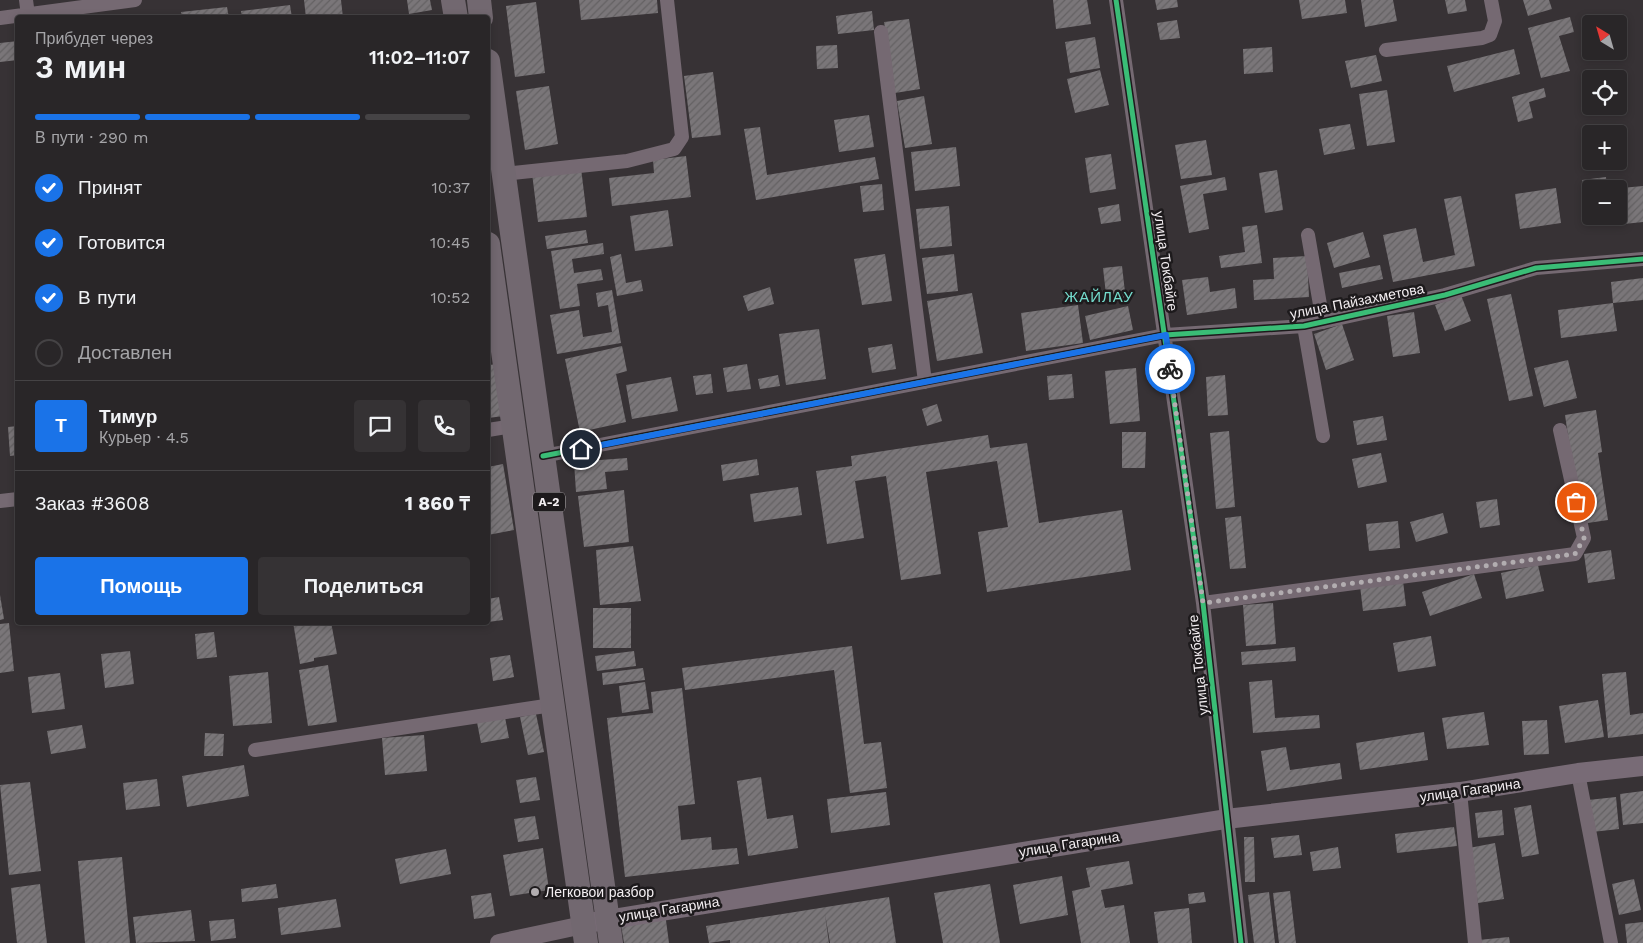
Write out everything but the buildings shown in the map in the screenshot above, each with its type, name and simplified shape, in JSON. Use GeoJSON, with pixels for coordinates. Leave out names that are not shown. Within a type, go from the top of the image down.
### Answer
{"type":"FeatureCollection","features":[{"type":"Feature","properties":{"kind":"highway"},"geometry":{"type":"LineString","coordinates":[[453,0],[456,15]]}},
{"type":"Feature","properties":{"kind":"highway"},"geometry":{"type":"LineString","coordinates":[[479,0],[481,15]]}},
{"type":"Feature","properties":{"kind":"highway","name":"A-2"},"geometry":{"type":"LineString","coordinates":[[490,75],[611,943]]}},
{"type":"Feature","properties":{"kind":"highway","name":"A-2"},"geometry":{"type":"LineString","coordinates":[[490,259],[584,934]]}},
{"type":"Feature","properties":{"kind":"main road","name":"улица Гагарина"},"geometry":{"type":"LineString","coordinates":[[584,934],[608,918],[1226,819],[1460,792],[1578,773],[1643,766]]}},
{"type":"Feature","properties":{"kind":"street"},"geometry":{"type":"LineString","coordinates":[[26,0],[28,15],[135,0]]}},
{"type":"Feature","properties":{"kind":"street"},"geometry":{"type":"LineString","coordinates":[[504,174],[627,161],[674,149],[682,137],[667,0]]}},
{"type":"Feature","properties":{"kind":"street","name":"улица Токбайге"},"geometry":{"type":"LineString","coordinates":[[1116,0],[1166,335],[1203,603],[1241,943]]}},
{"type":"Feature","properties":{"kind":"street"},"geometry":{"type":"LineString","coordinates":[[1386,50],[1482,38],[1490,35],[1495,21],[1491,0]]}},
{"type":"Feature","properties":{"kind":"street"},"geometry":{"type":"LineString","coordinates":[[0,18],[15,16]]}},
{"type":"Feature","properties":{"kind":"street"},"geometry":{"type":"LineString","coordinates":[[881,32],[925,382]]}},
{"type":"Feature","properties":{"kind":"street"},"geometry":{"type":"LineString","coordinates":[[1308,235],[1323,322]]}},
{"type":"Feature","properties":{"kind":"street","name":"улица Пайзахметова"},"geometry":{"type":"LineString","coordinates":[[543,456],[1166,335],[1304,326],[1445,295],[1536,268],[1643,258]]}},
{"type":"Feature","properties":{"kind":"street"},"geometry":{"type":"LineString","coordinates":[[1304,326],[1323,436]]}},
{"type":"Feature","properties":{"kind":"street"},"geometry":{"type":"LineString","coordinates":[[490,430],[513,426]]}},
{"type":"Feature","properties":{"kind":"street"},"geometry":{"type":"LineString","coordinates":[[1203,603],[1575,554],[1584,538],[1560,430]]}},
{"type":"Feature","properties":{"kind":"street"},"geometry":{"type":"LineString","coordinates":[[0,501],[15,498]]}},
{"type":"Feature","properties":{"kind":"street"},"geometry":{"type":"LineString","coordinates":[[255,750],[552,705]]}},
{"type":"Feature","properties":{"kind":"street"},"geometry":{"type":"LineString","coordinates":[[1578,773],[1611,943]]}},
{"type":"Feature","properties":{"kind":"street"},"geometry":{"type":"LineString","coordinates":[[1460,792],[1475,943]]}},
{"type":"Feature","properties":{"kind":"street","name":"улица Гагарина"},"geometry":{"type":"LineString","coordinates":[[499,943],[584,934]]}},
{"type":"Feature","properties":{"kind":"cycle path"},"geometry":{"type":"LineString","coordinates":[[1116,0],[1203,603],[1241,943]]}},
{"type":"Feature","properties":{"kind":"cycle path"},"geometry":{"type":"LineString","coordinates":[[543,456],[1165,335],[1304,326],[1445,295],[1536,268],[1643,259]]}},
{"type":"Feature","properties":{"kind":"way so far"},"geometry":{"type":"LineString","coordinates":[[1170,369],[1203,603],[1575,554],[1584,538],[1576,502]]}},
{"type":"Feature","properties":{"kind":"place","name":"Легковои разбор"},"geometry":{"type":"Point","coordinates":[535,892]}},
{"type":"Feature","properties":{"kind":"district","name":"ЖАЙЛАУ"},"geometry":{"type":"Point","coordinates":[1099,297]}},
{"type":"Feature","properties":{"kind":"route"},"geometry":{"type":"LineString","coordinates":[[581,449],[1166,335],[1170,369]]}}]}
